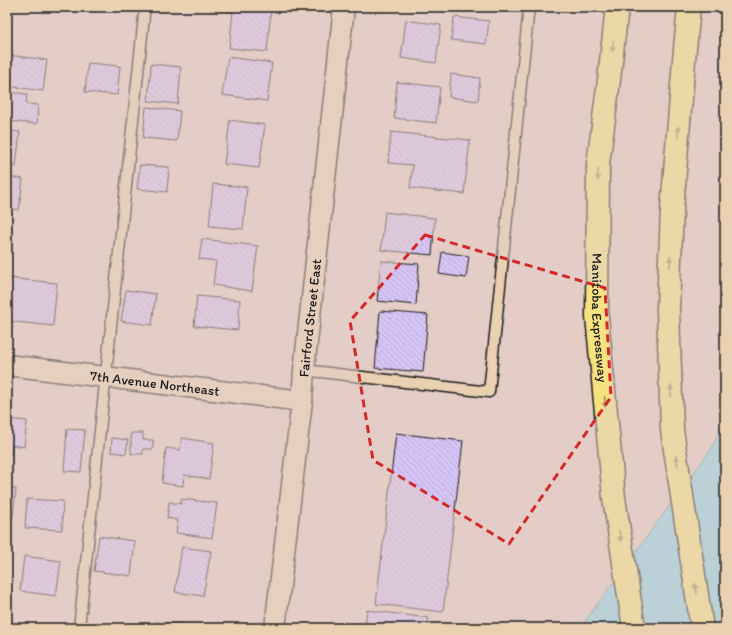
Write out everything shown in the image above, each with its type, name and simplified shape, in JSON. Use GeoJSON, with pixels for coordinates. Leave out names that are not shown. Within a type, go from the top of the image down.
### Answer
{"type":"FeatureCollection","features":[{"type":"Feature","properties":{"kind":"main road","name":"Manitoba Expressway"},"geometry":{"type":"LineString","coordinates":[[617,7],[610,80],[598,164],[597,316],[614,498],[634,628]]}},
{"type":"Feature","properties":{"kind":"main road"},"geometry":{"type":"LineString","coordinates":[[689,7],[672,209],[668,309],[672,430],[702,628]]}},
{"type":"Feature","properties":{"kind":"street","name":"Fairford Street East"},"geometry":{"type":"LineString","coordinates":[[276,628],[344,7]]}},
{"type":"Feature","properties":{"kind":"street","name":"7th Avenue Northeast"},"geometry":{"type":"LineString","coordinates":[[7,365],[302,401]]}},
{"type":"Feature","properties":{"kind":"lane"},"geometry":{"type":"LineString","coordinates":[[79,628],[145,7]]}},
{"type":"Feature","properties":{"kind":"lane"},"geometry":{"type":"LineString","coordinates":[[304,370],[489,392],[529,7]]}},
{"type":"Feature","properties":{"kind":"highlighted area"},"geometry":{"type":"Polygon","coordinates":[[[425,235],[605,288],[611,397],[509,544],[373,460],[350,321],[425,235]]]}},
{"type":"Feature","properties":{"kind":"water"},"geometry":{"type":"Polygon","coordinates":[[[725,420],[725,628],[580,628],[712,448],[725,420]]]}},
{"type":"Feature","properties":{"kind":"building"},"geometry":{"type":"Polygon","coordinates":[[[194,7],[242,7],[271,10],[267,52],[229,48],[233,12],[194,7]]]}},
{"type":"Feature","properties":{"kind":"building"},"geometry":{"type":"Polygon","coordinates":[[[454,17],[489,21],[486,44],[451,40],[454,17]]]}},
{"type":"Feature","properties":{"kind":"building"},"geometry":{"type":"Polygon","coordinates":[[[406,20],[441,25],[436,63],[401,58],[406,20]]]}},
{"type":"Feature","properties":{"kind":"building"},"geometry":{"type":"Polygon","coordinates":[[[7,55],[47,60],[43,91],[7,86],[7,55]]]}},
{"type":"Feature","properties":{"kind":"building"},"geometry":{"type":"Polygon","coordinates":[[[228,57],[272,63],[267,101],[222,95],[228,57]]]}},
{"type":"Feature","properties":{"kind":"building"},"geometry":{"type":"Polygon","coordinates":[[[88,63],[120,66],[117,95],[85,92],[88,63]]]}},
{"type":"Feature","properties":{"kind":"building"},"geometry":{"type":"Polygon","coordinates":[[[151,64],[181,67],[178,104],[148,101],[151,64]]]}},
{"type":"Feature","properties":{"kind":"building"},"geometry":{"type":"Polygon","coordinates":[[[451,74],[480,78],[478,101],[449,97],[451,74]]]}},
{"type":"Feature","properties":{"kind":"building"},"geometry":{"type":"Polygon","coordinates":[[[397,82],[440,87],[436,123],[394,118],[397,82]]]}},
{"type":"Feature","properties":{"kind":"building"},"geometry":{"type":"Polygon","coordinates":[[[7,92],[27,94],[26,104],[38,105],[37,124],[7,121],[7,92]]]}},
{"type":"Feature","properties":{"kind":"building"},"geometry":{"type":"Polygon","coordinates":[[[146,107],[180,111],[177,141],[143,138],[146,107]]]}},
{"type":"Feature","properties":{"kind":"building"},"geometry":{"type":"Polygon","coordinates":[[[230,120],[265,125],[259,168],[224,164],[230,120]]]}},
{"type":"Feature","properties":{"kind":"building"},"geometry":{"type":"Polygon","coordinates":[[[7,131],[20,132],[16,167],[7,166],[7,131]]]}},
{"type":"Feature","properties":{"kind":"building"},"geometry":{"type":"Polygon","coordinates":[[[391,132],[470,140],[464,194],[410,188],[413,165],[388,163],[391,132]]]}},
{"type":"Feature","properties":{"kind":"building"},"geometry":{"type":"Polygon","coordinates":[[[140,165],[169,167],[167,192],[137,189],[140,165]]]}},
{"type":"Feature","properties":{"kind":"building"},"geometry":{"type":"Polygon","coordinates":[[[7,177],[23,179],[19,210],[7,208],[7,177]]]}},
{"type":"Feature","properties":{"kind":"building"},"geometry":{"type":"Polygon","coordinates":[[[213,184],[247,187],[243,229],[209,226],[213,184]]]}},
{"type":"Feature","properties":{"kind":"building"},"geometry":{"type":"Polygon","coordinates":[[[385,212],[435,218],[432,255],[381,250],[385,212]]]}},
{"type":"Feature","properties":{"kind":"building"},"geometry":{"type":"Polygon","coordinates":[[[202,239],[258,246],[252,291],[213,285],[216,261],[199,259],[202,239]]]}},
{"type":"Feature","properties":{"kind":"building"},"geometry":{"type":"Polygon","coordinates":[[[442,252],[469,256],[466,278],[439,274],[442,252]]]}},
{"type":"Feature","properties":{"kind":"building"},"geometry":{"type":"Polygon","coordinates":[[[381,261],[419,264],[416,305],[377,301],[381,261]]]}},
{"type":"Feature","properties":{"kind":"building"},"geometry":{"type":"Polygon","coordinates":[[[7,278],[57,283],[53,326],[7,321],[7,278]]]}},
{"type":"Feature","properties":{"kind":"building"},"geometry":{"type":"Polygon","coordinates":[[[126,290],[156,294],[152,325],[121,321],[126,290]]]}},
{"type":"Feature","properties":{"kind":"building"},"geometry":{"type":"Polygon","coordinates":[[[197,296],[240,300],[238,330],[194,326],[197,296]]]}},
{"type":"Feature","properties":{"kind":"building"},"geometry":{"type":"Polygon","coordinates":[[[380,311],[428,315],[423,372],[375,368],[380,311]]]}},
{"type":"Feature","properties":{"kind":"building"},"geometry":{"type":"Polygon","coordinates":[[[7,419],[27,421],[24,447],[12,445],[11,455],[7,454],[7,419]]]}},
{"type":"Feature","properties":{"kind":"building"},"geometry":{"type":"Polygon","coordinates":[[[67,429],[85,430],[81,472],[64,471],[67,429]]]}},
{"type":"Feature","properties":{"kind":"building"},"geometry":{"type":"Polygon","coordinates":[[[131,433],[143,433],[143,440],[153,440],[153,449],[143,449],[143,454],[131,454],[131,433]]]}},
{"type":"Feature","properties":{"kind":"building"},"geometry":{"type":"Polygon","coordinates":[[[396,433],[463,441],[443,612],[376,604],[396,433]]]}},
{"type":"Feature","properties":{"kind":"building"},"geometry":{"type":"Polygon","coordinates":[[[112,438],[128,440],[126,454],[111,452],[112,438]]]}},
{"type":"Feature","properties":{"kind":"building"},"geometry":{"type":"Polygon","coordinates":[[[182,438],[214,443],[209,479],[184,475],[183,486],[162,483],[166,448],[180,450],[182,438]]]}},
{"type":"Feature","properties":{"kind":"building"},"geometry":{"type":"Polygon","coordinates":[[[7,488],[16,489],[13,517],[7,516],[7,488]]]}},
{"type":"Feature","properties":{"kind":"building"},"geometry":{"type":"Polygon","coordinates":[[[27,499],[63,501],[62,530],[25,528],[27,499]]]}},
{"type":"Feature","properties":{"kind":"building"},"geometry":{"type":"Polygon","coordinates":[[[181,499],[217,503],[212,538],[176,533],[178,520],[167,518],[169,502],[181,504],[181,499]]]}},
{"type":"Feature","properties":{"kind":"building"},"geometry":{"type":"Polygon","coordinates":[[[99,536],[135,541],[131,576],[94,571],[99,536]]]}},
{"type":"Feature","properties":{"kind":"building"},"geometry":{"type":"Polygon","coordinates":[[[182,547],[211,551],[203,596],[175,592],[182,547]]]}},
{"type":"Feature","properties":{"kind":"building"},"geometry":{"type":"Polygon","coordinates":[[[24,556],[61,561],[56,596],[20,591],[24,556]]]}},
{"type":"Feature","properties":{"kind":"building"},"geometry":{"type":"Polygon","coordinates":[[[367,610],[429,618],[427,628],[365,628],[367,610]]]}},
{"type":"Feature","properties":{"kind":"building"},"geometry":{"type":"Polygon","coordinates":[[[155,622],[199,625],[199,628],[154,628],[155,622]]]}}]}
